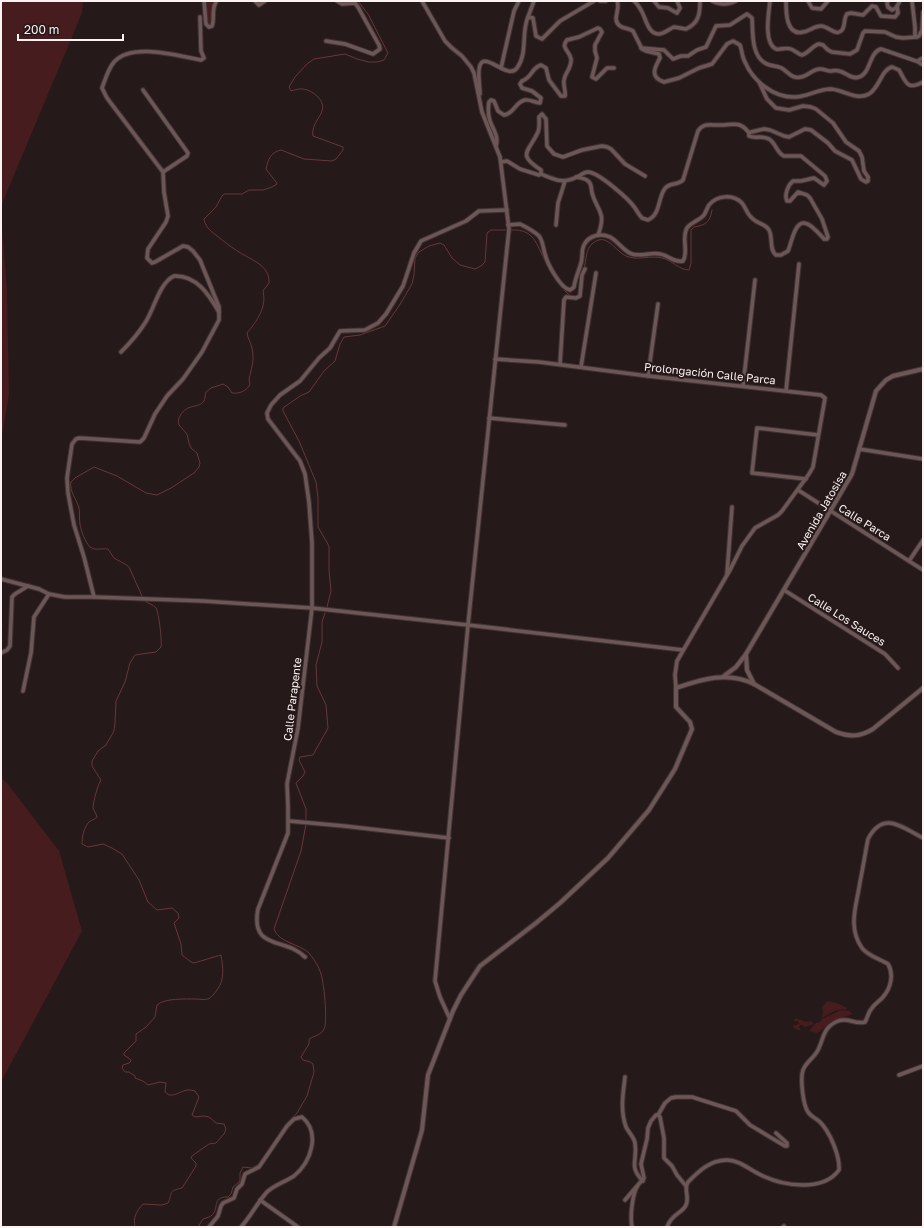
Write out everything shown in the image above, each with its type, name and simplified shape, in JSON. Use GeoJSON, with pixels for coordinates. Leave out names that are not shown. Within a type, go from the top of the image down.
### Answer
{"type":"FeatureCollection","features":[{"type":"Feature","properties":{"kind":"street"},"geometry":{"type":"LineString","coordinates":[[204,1],[206,24],[210,27],[213,23],[213,7],[216,2]]}},
{"type":"Feature","properties":{"kind":"street"},"geometry":{"type":"LineString","coordinates":[[255,1],[259,5],[264,1]]}},
{"type":"Feature","properties":{"kind":"street"},"geometry":{"type":"LineString","coordinates":[[326,41],[345,44],[373,54],[380,49],[358,7],[355,4],[342,4],[338,1]]}},
{"type":"Feature","properties":{"kind":"street"},"geometry":{"type":"LineString","coordinates":[[422,1],[445,40],[471,67],[474,73],[479,100],[501,162],[508,225],[468,625],[435,981],[440,997],[450,1019]]}},
{"type":"Feature","properties":{"kind":"street"},"geometry":{"type":"LineString","coordinates":[[501,68],[514,11],[519,1]]}},
{"type":"Feature","properties":{"kind":"street"},"geometry":{"type":"LineString","coordinates":[[479,100],[478,68],[480,64],[490,61],[506,71],[512,72],[517,69],[522,60],[527,18],[534,1]]}},
{"type":"Feature","properties":{"kind":"street"},"geometry":{"type":"LineString","coordinates":[[527,18],[533,18],[536,36],[542,39],[560,21],[594,1]]}},
{"type":"Feature","properties":{"kind":"street"},"geometry":{"type":"LineString","coordinates":[[600,1],[606,1]]}},
{"type":"Feature","properties":{"kind":"street"},"geometry":{"type":"LineString","coordinates":[[617,1],[618,5],[616,17],[621,27],[633,31],[640,47],[646,51],[659,54],[660,58],[655,66],[654,72],[658,79],[666,82],[712,64],[727,44],[731,41],[735,42],[741,46],[743,58],[747,67],[760,84],[768,99],[776,108],[786,110],[802,106],[816,109],[833,123],[846,142],[859,151],[868,180],[866,182],[863,181],[852,160],[835,151],[828,143],[811,130],[805,129],[789,137],[773,130],[766,129],[749,133]]}},
{"type":"Feature","properties":{"kind":"street"},"geometry":{"type":"LineString","coordinates":[[634,1],[642,10],[649,28],[654,33],[658,34],[674,27],[684,29],[694,25],[699,17],[700,1]]}},
{"type":"Feature","properties":{"kind":"street"},"geometry":{"type":"LineString","coordinates":[[654,1],[659,7],[668,8],[676,12],[679,12],[681,1]]}},
{"type":"Feature","properties":{"kind":"street"},"geometry":{"type":"LineString","coordinates":[[677,1],[680,8]]}},
{"type":"Feature","properties":{"kind":"street"},"geometry":{"type":"LineString","coordinates":[[712,1],[723,5],[736,1]]}},
{"type":"Feature","properties":{"kind":"street"},"geometry":{"type":"LineString","coordinates":[[770,1],[767,27],[773,47],[778,49],[789,49],[802,55],[806,54],[817,44],[823,45],[830,51],[850,54],[856,50],[865,31],[885,32],[896,38],[919,36],[922,30],[923,12]]}},
{"type":"Feature","properties":{"kind":"street"},"geometry":{"type":"LineString","coordinates":[[786,1],[786,16],[789,24],[793,30],[800,32],[821,26],[836,32],[840,32],[844,27],[845,17],[847,14],[851,13],[863,15],[872,6],[876,7],[881,16],[895,17],[898,13],[897,6]]}},
{"type":"Feature","properties":{"kind":"street"},"geometry":{"type":"LineString","coordinates":[[808,1],[812,8],[822,9],[828,1]]}},
{"type":"Feature","properties":{"kind":"street"},"geometry":{"type":"LineString","coordinates":[[888,1],[887,4],[890,9],[895,9],[900,1]]}},
{"type":"Feature","properties":{"kind":"street"},"geometry":{"type":"LineString","coordinates":[[912,1],[916,37]]}},
{"type":"Feature","properties":{"kind":"street"},"geometry":{"type":"LineString","coordinates":[[640,47],[664,50],[672,59],[681,56],[688,56],[697,50],[706,47],[716,26],[730,25],[747,14],[752,18],[752,34],[754,44],[760,58],[766,64],[780,67],[794,77],[802,77],[814,70],[822,69],[828,71],[839,70],[851,77],[858,77],[864,74],[877,51],[881,49],[923,64]]}},
{"type":"Feature","properties":{"kind":"street"},"geometry":{"type":"LineString","coordinates":[[94,597],[74,525],[68,493],[67,478],[72,444],[79,438],[140,442],[144,438],[155,414],[167,396],[183,379],[202,352],[219,320],[219,307],[212,288],[200,260],[193,251],[188,247],[183,246],[152,263],[146,258],[148,249],[166,222],[168,216],[164,192],[163,172],[107,98],[102,88],[113,63],[120,57],[131,53],[153,52],[201,60],[204,58],[201,51],[200,17]]}},
{"type":"Feature","properties":{"kind":"street"},"geometry":{"type":"LineString","coordinates":[[496,146],[497,139],[488,111],[489,102],[492,100],[494,101],[498,111],[504,115],[510,113],[522,101],[528,100],[540,103],[542,101],[540,97],[532,91],[522,88],[520,84],[528,78],[536,67],[540,65],[546,68],[550,83],[561,96],[565,96],[564,81],[571,61],[570,55],[564,47],[567,40],[579,37],[598,28],[600,29],[602,32],[595,45],[595,53],[597,58],[592,77],[596,79],[608,68],[614,68]]}},
{"type":"Feature","properties":{"kind":"street"},"geometry":{"type":"LineString","coordinates":[[919,62],[919,60],[923,58]]}},
{"type":"Feature","properties":{"kind":"street"},"geometry":{"type":"LineString","coordinates":[[760,84],[777,94],[791,97],[832,89],[839,90],[853,96],[862,96],[874,90],[886,69],[892,67],[896,67],[899,70],[908,85],[914,86],[923,82]]}},
{"type":"Feature","properties":{"kind":"street"},"geometry":{"type":"LineString","coordinates":[[143,90],[188,153],[187,156],[163,172]]}},
{"type":"Feature","properties":{"kind":"street"},"geometry":{"type":"LineString","coordinates":[[541,174],[541,170],[529,161],[527,154],[540,124],[539,116],[542,114],[546,119],[547,146],[554,154],[563,157],[582,150],[602,146],[607,147],[611,149],[625,164],[645,176]]}},
{"type":"Feature","properties":{"kind":"street"},"geometry":{"type":"LineString","coordinates":[[501,162],[507,161],[520,169],[565,182],[587,172],[598,175],[629,201],[642,218],[648,220],[654,216],[665,188],[672,184],[680,183],[683,180],[698,131],[702,126],[707,124],[719,126],[736,124],[743,127],[749,133],[751,138],[762,136],[770,140],[778,152],[784,156],[801,156],[825,176],[827,181],[824,185],[814,178],[793,181],[789,185],[786,199],[790,201],[798,192],[807,195],[822,219],[828,237],[827,239],[824,239],[810,224],[803,223],[793,234],[788,251],[781,255],[776,255],[773,252],[771,235],[768,228],[754,220],[735,198],[726,196],[712,202],[701,218],[687,228],[685,234],[684,258],[681,262],[660,254],[636,255],[631,253],[614,239],[607,236],[598,235],[589,240],[583,246],[581,266],[577,272],[574,287],[570,290],[566,289],[560,283],[548,263],[538,235],[520,224],[508,225]]}},
{"type":"Feature","properties":{"kind":"street"},"geometry":{"type":"LineString","coordinates":[[576,177],[586,179],[590,183],[593,196],[601,210],[601,223],[598,235]]}},
{"type":"Feature","properties":{"kind":"street"},"geometry":{"type":"LineString","coordinates":[[556,225],[558,203],[565,182]]}},
{"type":"Feature","properties":{"kind":"street","name":"Calle Parapente"},"geometry":{"type":"LineString","coordinates":[[305,957],[296,949],[263,938],[258,930],[256,921],[259,905],[288,834],[289,821],[287,784],[298,728],[312,608],[312,543],[306,474],[300,460],[268,419],[267,413],[271,405],[280,395],[300,382],[319,358],[330,348],[340,331],[368,328],[378,323],[386,314],[401,291],[413,257],[421,241],[466,221],[479,212],[507,210]]}},
{"type":"Feature","properties":{"kind":"street"},"geometry":{"type":"LineString","coordinates":[[786,391],[799,264]]}},
{"type":"Feature","properties":{"kind":"street"},"geometry":{"type":"LineString","coordinates":[[560,364],[564,300],[566,297],[576,298],[580,296],[582,275],[585,269]]}},
{"type":"Feature","properties":{"kind":"street"},"geometry":{"type":"LineString","coordinates":[[581,367],[596,274]]}},
{"type":"Feature","properties":{"kind":"street"},"geometry":{"type":"LineString","coordinates":[[121,352],[141,330],[147,321],[163,287],[168,280],[174,276],[185,277],[200,285],[209,294],[219,313]]}},
{"type":"Feature","properties":{"kind":"street"},"geometry":{"type":"LineString","coordinates":[[743,386],[754,280]]}},
{"type":"Feature","properties":{"kind":"street"},"geometry":{"type":"LineString","coordinates":[[648,376],[658,304]]}},
{"type":"Feature","properties":{"kind":"street","name":"Prolongación Calle Parca"},"geometry":{"type":"LineString","coordinates":[[495,359],[560,364],[648,376],[824,396],[825,400],[813,467],[798,490],[778,515],[755,528],[742,546],[682,650],[676,665],[676,688]]}},
{"type":"Feature","properties":{"kind":"street","name":"Avenida Jatosisa"},"geometry":{"type":"LineString","coordinates":[[724,676],[736,667],[746,654],[852,474],[875,395],[879,388],[886,380],[893,376],[923,369]]}},
{"type":"Feature","properties":{"kind":"street"},"geometry":{"type":"LineString","coordinates":[[489,418],[565,425]]}},
{"type":"Feature","properties":{"kind":"street"},"geometry":{"type":"LineString","coordinates":[[806,479],[752,473],[758,428],[818,436]]}},
{"type":"Feature","properties":{"kind":"street"},"geometry":{"type":"LineString","coordinates":[[859,449],[923,459]]}},
{"type":"Feature","properties":{"kind":"street","name":"Calle Parca"},"geometry":{"type":"LineString","coordinates":[[798,490],[923,570]]}},
{"type":"Feature","properties":{"kind":"street"},"geometry":{"type":"LineString","coordinates":[[726,575],[732,507]]}},
{"type":"Feature","properties":{"kind":"street"},"geometry":{"type":"LineString","coordinates":[[909,561],[923,540]]}},
{"type":"Feature","properties":{"kind":"street"},"geometry":{"type":"LineString","coordinates":[[1,580],[65,597],[203,601],[312,608],[682,650]]}},
{"type":"Feature","properties":{"kind":"street"},"geometry":{"type":"LineString","coordinates":[[1,653],[7,650],[10,646],[12,597],[28,586]]}},
{"type":"Feature","properties":{"kind":"street","name":"Calle Los Sauces"},"geometry":{"type":"LineString","coordinates":[[784,590],[886,654],[898,668]]}},
{"type":"Feature","properties":{"kind":"street"},"geometry":{"type":"LineString","coordinates":[[23,691],[31,653],[34,617],[50,594]]}},
{"type":"Feature","properties":{"kind":"street"},"geometry":{"type":"LineString","coordinates":[[746,654],[747,670],[754,684]]}},
{"type":"Feature","properties":{"kind":"street","name":"Avenida Jatosisa"},"geometry":{"type":"LineString","coordinates":[[676,688],[695,682],[724,676],[742,679],[754,684],[836,732],[848,736],[855,736],[873,730],[923,688]]}},
{"type":"Feature","properties":{"kind":"street"},"geometry":{"type":"LineString","coordinates":[[394,1227],[422,1130],[428,1075],[459,999],[480,966],[536,924],[560,903],[608,858],[650,810],[675,769],[692,729],[690,722],[676,707],[676,688]]}},
{"type":"Feature","properties":{"kind":"street"},"geometry":{"type":"LineString","coordinates":[[289,821],[449,838]]}},
{"type":"Feature","properties":{"kind":"street"},"geometry":{"type":"LineString","coordinates":[[686,1186],[710,1163],[726,1160],[738,1163],[775,1181],[812,1184],[824,1182],[836,1175],[839,1170],[837,1152],[824,1127],[807,1111],[802,1087],[803,1070],[817,1052],[822,1036],[834,1023],[844,1019],[861,1023],[865,1022],[870,1010],[883,997],[890,985],[890,967],[888,964],[864,950],[854,928],[854,907],[860,884],[868,839],[877,827],[886,823],[901,825],[923,838]]}},
{"type":"Feature","properties":{"kind":"street"},"geometry":{"type":"LineString","coordinates":[[899,1075],[923,1066]]}},
{"type":"Feature","properties":{"kind":"street"},"geometry":{"type":"LineString","coordinates":[[625,1077],[622,1113],[635,1143],[634,1169],[636,1174],[643,1181]]}},
{"type":"Feature","properties":{"kind":"street"},"geometry":{"type":"LineString","coordinates":[[625,1200],[643,1181],[644,1176],[641,1164],[648,1128],[654,1117],[658,1115],[668,1100],[676,1097],[688,1096],[736,1111],[750,1125],[787,1146],[787,1143],[776,1133]]}},
{"type":"Feature","properties":{"kind":"street"},"geometry":{"type":"LineString","coordinates":[[658,1115],[660,1117],[664,1138],[663,1156],[686,1186],[688,1200],[686,1205],[671,1218],[667,1227]]}},
{"type":"Feature","properties":{"kind":"street"},"geometry":{"type":"LineString","coordinates":[[209,1227],[218,1216],[223,1203],[234,1198],[237,1189],[242,1184],[245,1174],[259,1167],[287,1126],[294,1119],[302,1117],[311,1129],[313,1136],[312,1147],[308,1158],[292,1178],[268,1191],[260,1200],[242,1227]]}},
{"type":"Feature","properties":{"kind":"street"},"geometry":{"type":"LineString","coordinates":[[632,1227],[631,1215],[638,1185]]}},
{"type":"Feature","properties":{"kind":"street"},"geometry":{"type":"LineString","coordinates":[[260,1200],[298,1227]]}},
{"type":"Feature","properties":{"kind":"shaded area"},"geometry":{"type":"Polygon","coordinates":[[[1,1],[83,1],[82,13],[1,206],[1,1]]]}},
{"type":"Feature","properties":{"kind":"shaded area"},"geometry":{"type":"Polygon","coordinates":[[[206,1],[215,1],[211,24],[208,24],[207,22],[206,1]]]}},
{"type":"Feature","properties":{"kind":"shaded area"},"geometry":{"type":"Polygon","coordinates":[[[1,216],[7,290],[9,395],[1,441],[1,216]]]}},
{"type":"Feature","properties":{"kind":"shaded area"},"geometry":{"type":"Polygon","coordinates":[[[1,778],[7,783],[59,851],[82,931],[1,1082],[1,778]]]}},
{"type":"Feature","properties":{"kind":"shaded area"},"geometry":{"type":"Polygon","coordinates":[[[827,1001],[837,1003],[847,1008],[846,1010],[830,1013],[822,1018],[822,1007],[827,1001]]]}},
{"type":"Feature","properties":{"kind":"shaded area"},"geometry":{"type":"Polygon","coordinates":[[[841,1010],[849,1011],[853,1014],[833,1021],[817,1033],[809,1031],[822,1019],[841,1010]]]}},
{"type":"Feature","properties":{"kind":"shaded area"},"geometry":{"type":"Polygon","coordinates":[[[796,1018],[806,1022],[811,1021],[814,1024],[805,1027],[800,1025],[799,1027],[801,1031],[793,1026],[799,1024],[798,1021],[793,1021],[796,1018]]]}},
{"type":"Feature","properties":{"kind":"waterway"},"geometry":{"type":"LineString","coordinates":[[142,596],[129,567],[114,558],[108,549],[94,549],[86,542],[81,530],[79,508],[72,492],[71,482],[94,467],[117,476],[146,493],[157,495],[171,488],[194,473],[199,467],[200,463],[197,453],[191,448],[187,434],[179,425],[179,417],[186,409],[202,403],[206,392],[211,388],[223,384],[228,387],[232,393],[235,393],[242,392],[249,386],[253,357],[252,348],[247,333],[260,314],[264,303],[263,291],[269,283],[268,277],[263,267],[233,248],[212,232],[204,219],[216,207],[224,194],[242,194],[249,190],[263,190],[277,184],[266,169],[270,156],[275,152],[281,150],[304,159],[332,161],[336,159],[343,150],[343,147],[313,136],[313,130],[323,107],[317,96],[305,89],[291,91],[289,87],[295,77],[314,59],[345,54],[369,62],[384,60],[388,53],[368,14],[358,1]]}},
{"type":"Feature","properties":{"kind":"waterway"},"geometry":{"type":"LineString","coordinates":[[584,268],[587,251],[590,245],[598,240],[603,240],[607,241],[626,256],[635,258],[658,257],[685,270],[689,270],[691,263],[691,230],[694,227],[706,223],[710,218],[712,210]]}},
{"type":"Feature","properties":{"kind":"waterway"},"geometry":{"type":"LineString","coordinates":[[327,607],[331,591],[329,546],[318,527],[318,498],[316,482],[299,441],[283,411],[283,408],[300,396],[309,392],[324,371],[335,361],[340,344],[344,337],[360,335],[385,326],[412,284],[415,258],[419,252],[429,246],[440,243],[444,245],[452,258],[460,265],[475,269],[485,262],[487,233],[491,230],[507,230]]}},
{"type":"Feature","properties":{"kind":"waterway"},"geometry":{"type":"LineString","coordinates":[[511,230],[520,230],[531,236],[548,266]]}},
{"type":"Feature","properties":{"kind":"waterway"},"geometry":{"type":"LineString","coordinates":[[557,281],[571,296]]}},
{"type":"Feature","properties":{"kind":"waterway"},"geometry":{"type":"LineString","coordinates":[[135,1227],[134,1220],[143,1204],[162,1205],[168,1203],[172,1192],[182,1188],[196,1166],[196,1163],[191,1158],[192,1156],[209,1144],[216,1143],[224,1134],[226,1129],[224,1124],[216,1123],[209,1117],[195,1117],[192,1115],[199,1097],[195,1091],[187,1090],[169,1095],[165,1092],[166,1083],[160,1082],[148,1085],[135,1078],[135,1076],[129,1072],[125,1072],[122,1068],[123,1065],[131,1061],[124,1055],[124,1053],[136,1041],[136,1034],[146,1027],[155,1017],[157,1005],[165,1001],[175,999],[207,999],[214,994],[220,986],[222,978],[223,969],[221,955],[193,963],[182,955],[181,944],[174,923],[179,918],[178,913],[172,908],[157,910],[148,902],[139,880],[122,854],[103,844],[88,847],[82,844],[86,827],[89,822],[97,817],[93,805],[101,780],[92,766],[92,761],[98,751],[106,745],[114,731],[116,701],[125,682],[130,663],[135,655],[156,652],[161,647],[160,627],[156,608],[145,601]]}},
{"type":"Feature","properties":{"kind":"waterway"},"geometry":{"type":"LineString","coordinates":[[287,1124],[297,1113],[307,1096],[314,1072],[313,1064],[303,1060],[301,1057],[309,1044],[309,1039],[321,1033],[324,1029],[326,1019],[324,991],[318,966],[314,959],[305,950],[280,937],[274,929],[301,851],[306,824],[306,809],[296,783],[305,772],[299,760],[300,757],[313,755],[328,728],[326,705],[317,686],[316,665],[322,642],[322,622],[325,613]]}},
{"type":"Feature","properties":{"kind":"waterway"},"geometry":{"type":"LineString","coordinates":[[198,1227],[203,1219],[213,1215],[219,1199],[228,1197],[231,1194],[233,1187],[240,1181],[240,1173],[243,1167],[252,1168],[259,1164]]}}]}
